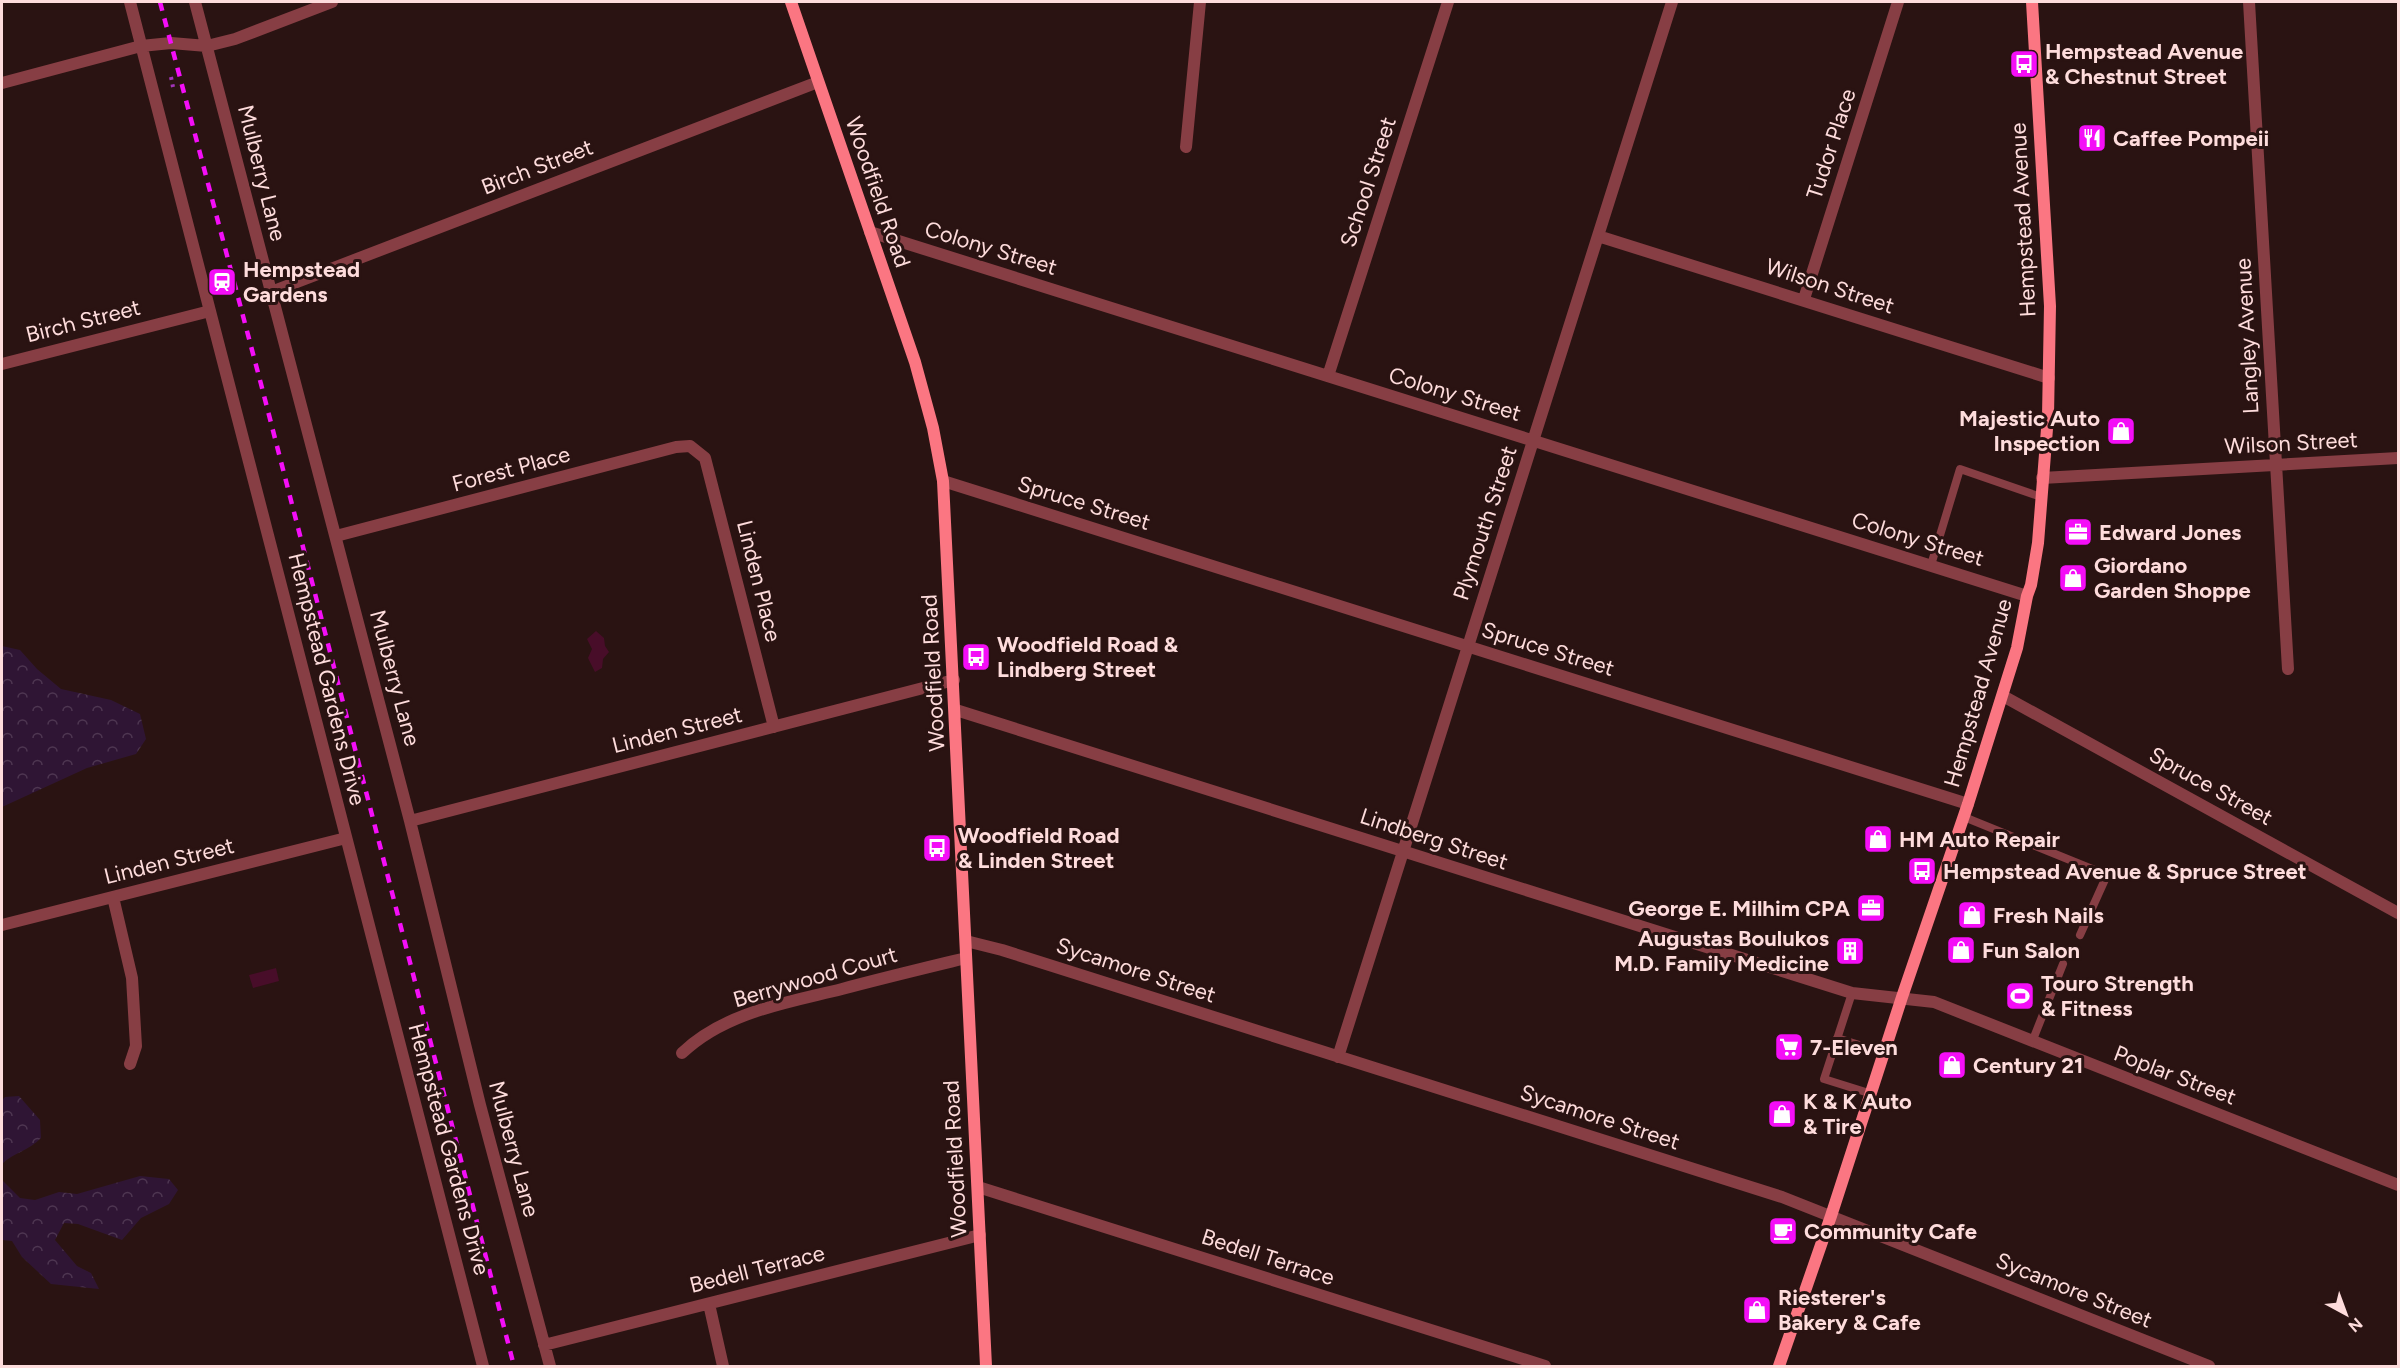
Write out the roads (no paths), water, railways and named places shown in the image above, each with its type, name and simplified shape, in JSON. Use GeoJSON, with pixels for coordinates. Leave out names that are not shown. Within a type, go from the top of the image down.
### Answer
{"type":"FeatureCollection","features":[{"type":"Feature","properties":{"kind":"main road","name":"Woodfield Road"},"geometry":{"type":"LineString","coordinates":[[791,2],[915,362],[933,428],[943,481],[956,710],[986,1366]]}},
{"type":"Feature","properties":{"kind":"main road","name":"Hempstead Avenue"},"geometry":{"type":"LineString","coordinates":[[1779,1366],[1832,1216],[1902,997],[1964,817],[2017,648],[2031,585],[2038,543],[2049,416],[2050,306],[2032,2]]}},
{"type":"Feature","properties":{"kind":"street","name":"Hempstead Gardens Drive"},"geometry":{"type":"LineString","coordinates":[[130,2],[480,1366]]}},
{"type":"Feature","properties":{"kind":"street","name":"Mulberry Lane"},"geometry":{"type":"LineString","coordinates":[[195,2],[410,821],[480,1105],[550,1366]]}},
{"type":"Feature","properties":{"kind":"street"},"geometry":{"type":"LineString","coordinates":[[2,83],[141,46],[171,43],[207,46],[235,39],[332,2]]}},
{"type":"Feature","properties":{"kind":"street"},"geometry":{"type":"LineString","coordinates":[[1186,147],[1200,2]]}},
{"type":"Feature","properties":{"kind":"street","name":"School Street"},"geometry":{"type":"LineString","coordinates":[[1328,376],[1448,2]]}},
{"type":"Feature","properties":{"kind":"street","name":"Plymouth Street"},"geometry":{"type":"LineString","coordinates":[[1338,1057],[1672,2]]}},
{"type":"Feature","properties":{"kind":"street","name":"Tudor Place"},"geometry":{"type":"LineString","coordinates":[[1804,299],[1898,2]]}},
{"type":"Feature","properties":{"kind":"street"},"geometry":{"type":"LineString","coordinates":[[2027,2],[2038,2]]}},
{"type":"Feature","properties":{"kind":"street","name":"Langley Avenue"},"geometry":{"type":"LineString","coordinates":[[2249,2],[2288,669]]}},
{"type":"Feature","properties":{"kind":"street","name":"Birch Street"},"geometry":{"type":"LineString","coordinates":[[271,292],[818,82]]}},
{"type":"Feature","properties":{"kind":"street","name":"Colony Street"},"geometry":{"type":"LineString","coordinates":[[870,232],[2027,596]]}},
{"type":"Feature","properties":{"kind":"street","name":"Wilson Street"},"geometry":{"type":"LineString","coordinates":[[1598,236],[2049,378]]}},
{"type":"Feature","properties":{"kind":"street","name":"Birch Street"},"geometry":{"type":"LineString","coordinates":[[2,363],[210,311]]}},
{"type":"Feature","properties":{"kind":"street","name":"Forest Place"},"geometry":{"type":"LineString","coordinates":[[336,536],[676,447],[690,446],[697,449]]}},
{"type":"Feature","properties":{"kind":"street","name":"Linden Place"},"geometry":{"type":"LineString","coordinates":[[697,449],[705,458],[774,727]]}},
{"type":"Feature","properties":{"kind":"street","name":"Wilson Street"},"geometry":{"type":"LineString","coordinates":[[2042,478],[2398,458]]}},
{"type":"Feature","properties":{"kind":"street","name":"Spruce Street"},"geometry":{"type":"LineString","coordinates":[[943,481],[1968,804]]}},
{"type":"Feature","properties":{"kind":"street","name":"Linden Street"},"geometry":{"type":"LineString","coordinates":[[410,821],[954,680]]}},
{"type":"Feature","properties":{"kind":"street","name":"Spruce Street"},"geometry":{"type":"LineString","coordinates":[[2002,696],[2398,913]]}},
{"type":"Feature","properties":{"kind":"street","name":"Lindberg Street"},"geometry":{"type":"LineString","coordinates":[[956,710],[1852,993],[1902,997]]}},
{"type":"Feature","properties":{"kind":"street","name":"Linden Street"},"geometry":{"type":"LineString","coordinates":[[2,925],[346,838]]}},
{"type":"Feature","properties":{"kind":"street"},"geometry":{"type":"LineString","coordinates":[[113,897],[132,978],[136,1046],[130,1064]]}},
{"type":"Feature","properties":{"kind":"street","name":"Sycamore Street"},"geometry":{"type":"LineString","coordinates":[[966,941],[1013,953],[1782,1197],[2209,1366]]}},
{"type":"Feature","properties":{"kind":"street","name":"Berrywood Court"},"geometry":{"type":"LineString","coordinates":[[682,1053],[695,1041],[757,1010],[966,958]]}},
{"type":"Feature","properties":{"kind":"street","name":"Poplar Street"},"geometry":{"type":"LineString","coordinates":[[1902,997],[1934,1002],[2398,1185]]}},
{"type":"Feature","properties":{"kind":"street","name":"Bedell Terrace"},"geometry":{"type":"LineString","coordinates":[[978,1187],[1545,1366]]}},
{"type":"Feature","properties":{"kind":"street","name":"Bedell Terrace"},"geometry":{"type":"LineString","coordinates":[[544,1345],[980,1235]]}},
{"type":"Feature","properties":{"kind":"street"},"geometry":{"type":"LineString","coordinates":[[709,1304],[723,1366]]}},
{"type":"Feature","properties":{"kind":"lane"},"geometry":{"type":"LineString","coordinates":[[1930,565],[1960,469],[2041,497]]}},
{"type":"Feature","properties":{"kind":"lane"},"geometry":{"type":"LineString","coordinates":[[1964,817],[2107,875],[2080,935]]}},
{"type":"Feature","properties":{"kind":"lane"},"geometry":{"type":"LineString","coordinates":[[2032,1042],[2063,964]]}},
{"type":"Feature","properties":{"kind":"lane"},"geometry":{"type":"LineString","coordinates":[[1852,993],[1824,1079],[1872,1094]]}},
{"type":"Feature","properties":{"kind":"lane"},"geometry":{"type":"LineString","coordinates":[[1837,1038],[1885,1053]]}},
{"type":"Feature","properties":{"kind":"railway"},"geometry":{"type":"LineString","coordinates":[[160,2],[514,1366]]}},
{"type":"Feature","properties":{"kind":"place","name":"Hempstead Avenue & Chestnut Street"},"geometry":{"type":"Point","coordinates":[2024,64]}},
{"type":"Feature","properties":{"kind":"place","name":"Caffee Pompeii"},"geometry":{"type":"Point","coordinates":[2092,138]}},
{"type":"Feature","properties":{"kind":"place","name":"Hempstead Gardens"},"geometry":{"type":"Point","coordinates":[222,282]}},
{"type":"Feature","properties":{"kind":"place","name":"Majestic Auto Inspection"},"geometry":{"type":"Point","coordinates":[2121,431]}},
{"type":"Feature","properties":{"kind":"place","name":"Edward Jones"},"geometry":{"type":"Point","coordinates":[2078,532]}},
{"type":"Feature","properties":{"kind":"place","name":"Giordano Garden Shoppe"},"geometry":{"type":"Point","coordinates":[2073,578]}},
{"type":"Feature","properties":{"kind":"place","name":"Woodfield Road & Lindberg Street"},"geometry":{"type":"Point","coordinates":[976,657]}},
{"type":"Feature","properties":{"kind":"place","name":"HM Auto Repair"},"geometry":{"type":"Point","coordinates":[1878,839]}},
{"type":"Feature","properties":{"kind":"place","name":"Woodfield Road & Linden Street"},"geometry":{"type":"Point","coordinates":[937,848]}},
{"type":"Feature","properties":{"kind":"place","name":"Hempstead Avenue & Spruce Street"},"geometry":{"type":"Point","coordinates":[1922,871]}},
{"type":"Feature","properties":{"kind":"place","name":"George E. Milhim CPA"},"geometry":{"type":"Point","coordinates":[1871,908]}},
{"type":"Feature","properties":{"kind":"place","name":"Fresh Nails"},"geometry":{"type":"Point","coordinates":[1972,915]}},
{"type":"Feature","properties":{"kind":"place","name":"Fun Salon"},"geometry":{"type":"Point","coordinates":[1961,950]}},
{"type":"Feature","properties":{"kind":"place","name":"Augustas Boulukos M.D. Family Medicine"},"geometry":{"type":"Point","coordinates":[1850,951]}},
{"type":"Feature","properties":{"kind":"place","name":"Touro Strength & Fitness"},"geometry":{"type":"Point","coordinates":[2020,996]}},
{"type":"Feature","properties":{"kind":"place","name":"7-Eleven"},"geometry":{"type":"Point","coordinates":[1789,1047]}},
{"type":"Feature","properties":{"kind":"place","name":"Century 21"},"geometry":{"type":"Point","coordinates":[1952,1065]}},
{"type":"Feature","properties":{"kind":"place","name":"K & K Auto & Tire"},"geometry":{"type":"Point","coordinates":[1782,1114]}},
{"type":"Feature","properties":{"kind":"place","name":"Community Cafe"},"geometry":{"type":"Point","coordinates":[1783,1231]}},
{"type":"Feature","properties":{"kind":"place","name":"Riesterer's Bakery & Cafe"},"geometry":{"type":"Point","coordinates":[1757,1310]}}]}
